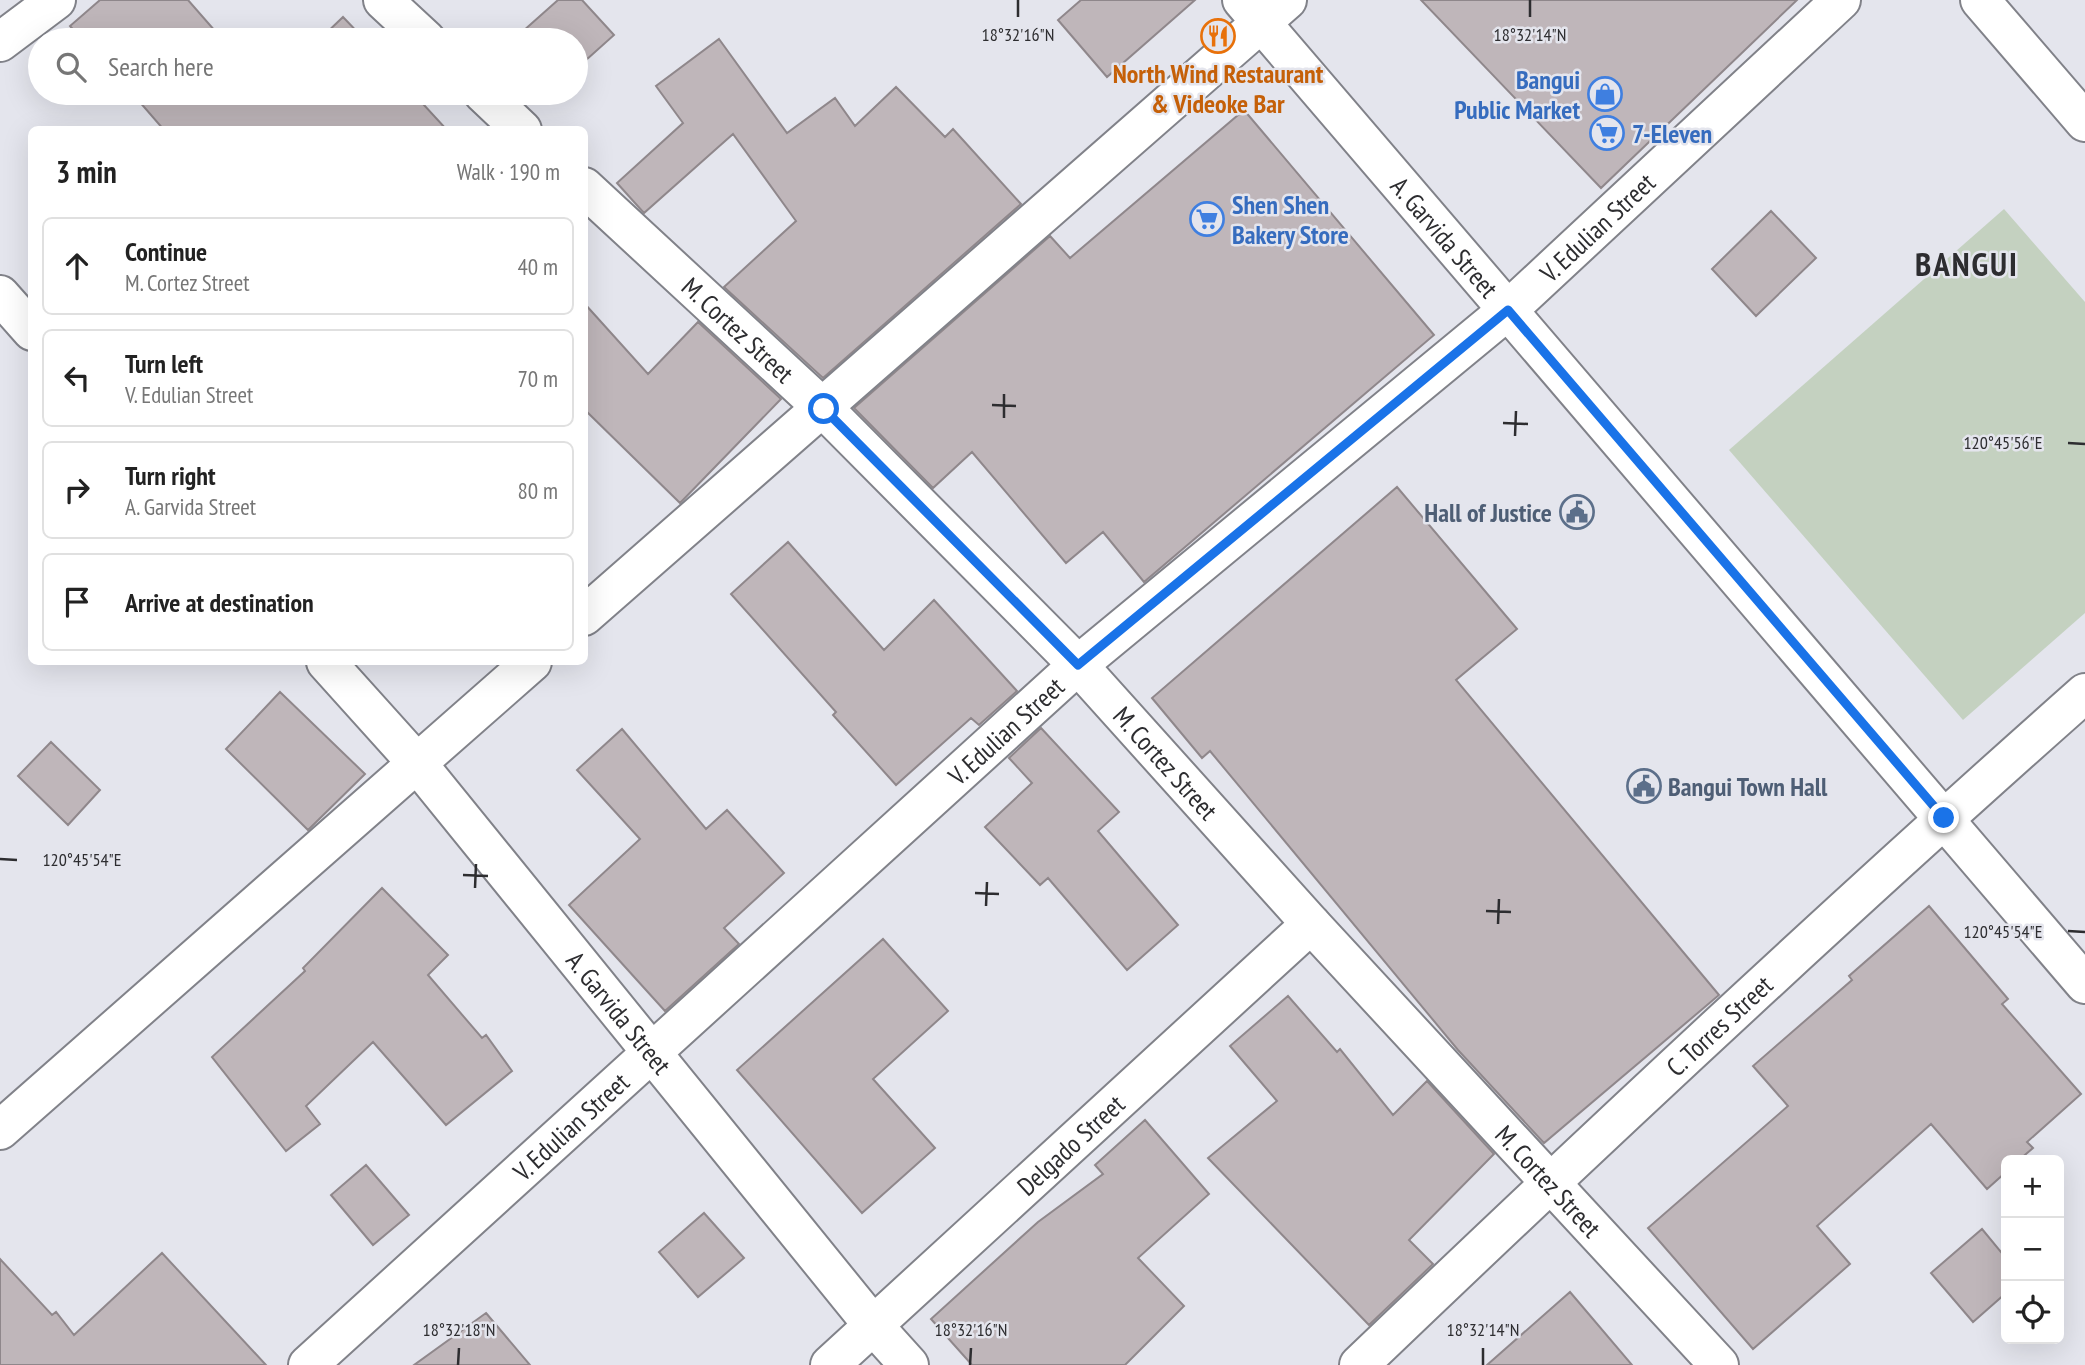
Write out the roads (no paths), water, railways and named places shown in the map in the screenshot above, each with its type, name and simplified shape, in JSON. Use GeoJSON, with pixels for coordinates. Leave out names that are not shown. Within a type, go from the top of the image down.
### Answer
{"type":"FeatureCollection","features":[{"type":"Feature","properties":{"kind":"street"},"geometry":{"type":"LineString","coordinates":[[0,42],[56,0]]}},
{"type":"Feature","properties":{"kind":"street"},"geometry":{"type":"LineString","coordinates":[[383,0],[413,28]]}},
{"type":"Feature","properties":{"kind":"street","name":"V. Edulian Street"},"geometry":{"type":"LineString","coordinates":[[308,1365],[1078,665],[1508,310],[1841,0]]}},
{"type":"Feature","properties":{"kind":"street"},"geometry":{"type":"LineString","coordinates":[[1980,0],[2085,122]]}},
{"type":"Feature","properties":{"kind":"street"},"geometry":{"type":"LineString","coordinates":[[588,613],[824,409],[1263,8]]}},
{"type":"Feature","properties":{"kind":"street","name":"A. Garvida Street"},"geometry":{"type":"LineString","coordinates":[[1263,8],[1508,310],[2085,984]]}},
{"type":"Feature","properties":{"kind":"street"},"geometry":{"type":"LineString","coordinates":[[496,105],[519,126]]}},
{"type":"Feature","properties":{"kind":"street","name":"M. Cortez Street"},"geometry":{"type":"LineString","coordinates":[[588,191],[824,409],[1078,665],[1311,924],[1719,1365]]}},
{"type":"Feature","properties":{"kind":"street"},"geometry":{"type":"LineString","coordinates":[[0,295],[28,326]]}},
{"type":"Feature","properties":{"kind":"street","name":"A. Garvida Street"},"geometry":{"type":"LineString","coordinates":[[329,665],[416,762],[651,1054],[872,1324],[909,1365]]}},
{"type":"Feature","properties":{"kind":"street"},"geometry":{"type":"LineString","coordinates":[[0,1130],[529,665]]}},
{"type":"Feature","properties":{"kind":"street","name":"C. Torres Street"},"geometry":{"type":"LineString","coordinates":[[1359,1365],[1550,1182],[1944,818],[2085,694]]}},
{"type":"Feature","properties":{"kind":"street","name":"Delgado Street"},"geometry":{"type":"LineString","coordinates":[[830,1365],[1311,924]]}},
{"type":"Feature","properties":{"kind":"place","name":"North Wind Restaurant & Videoke Bar"},"geometry":{"type":"Point","coordinates":[1218,36]}},
{"type":"Feature","properties":{"kind":"place","name":"Bangui Public Market"},"geometry":{"type":"Point","coordinates":[1605,94]}},
{"type":"Feature","properties":{"kind":"place","name":"7-Eleven"},"geometry":{"type":"Point","coordinates":[1607,133]}},
{"type":"Feature","properties":{"kind":"place","name":"Shen Shen Bakery Store"},"geometry":{"type":"Point","coordinates":[1207,219]}},
{"type":"Feature","properties":{"kind":"place","name":"Hall of Justice"},"geometry":{"type":"Point","coordinates":[1577,512]}},
{"type":"Feature","properties":{"kind":"place","name":"Bangui Town Hall"},"geometry":{"type":"Point","coordinates":[1644,786]}},
{"type":"Feature","properties":{"kind":"district","name":"BANGUI"},"geometry":{"type":"Point","coordinates":[1967,263]}}]}
